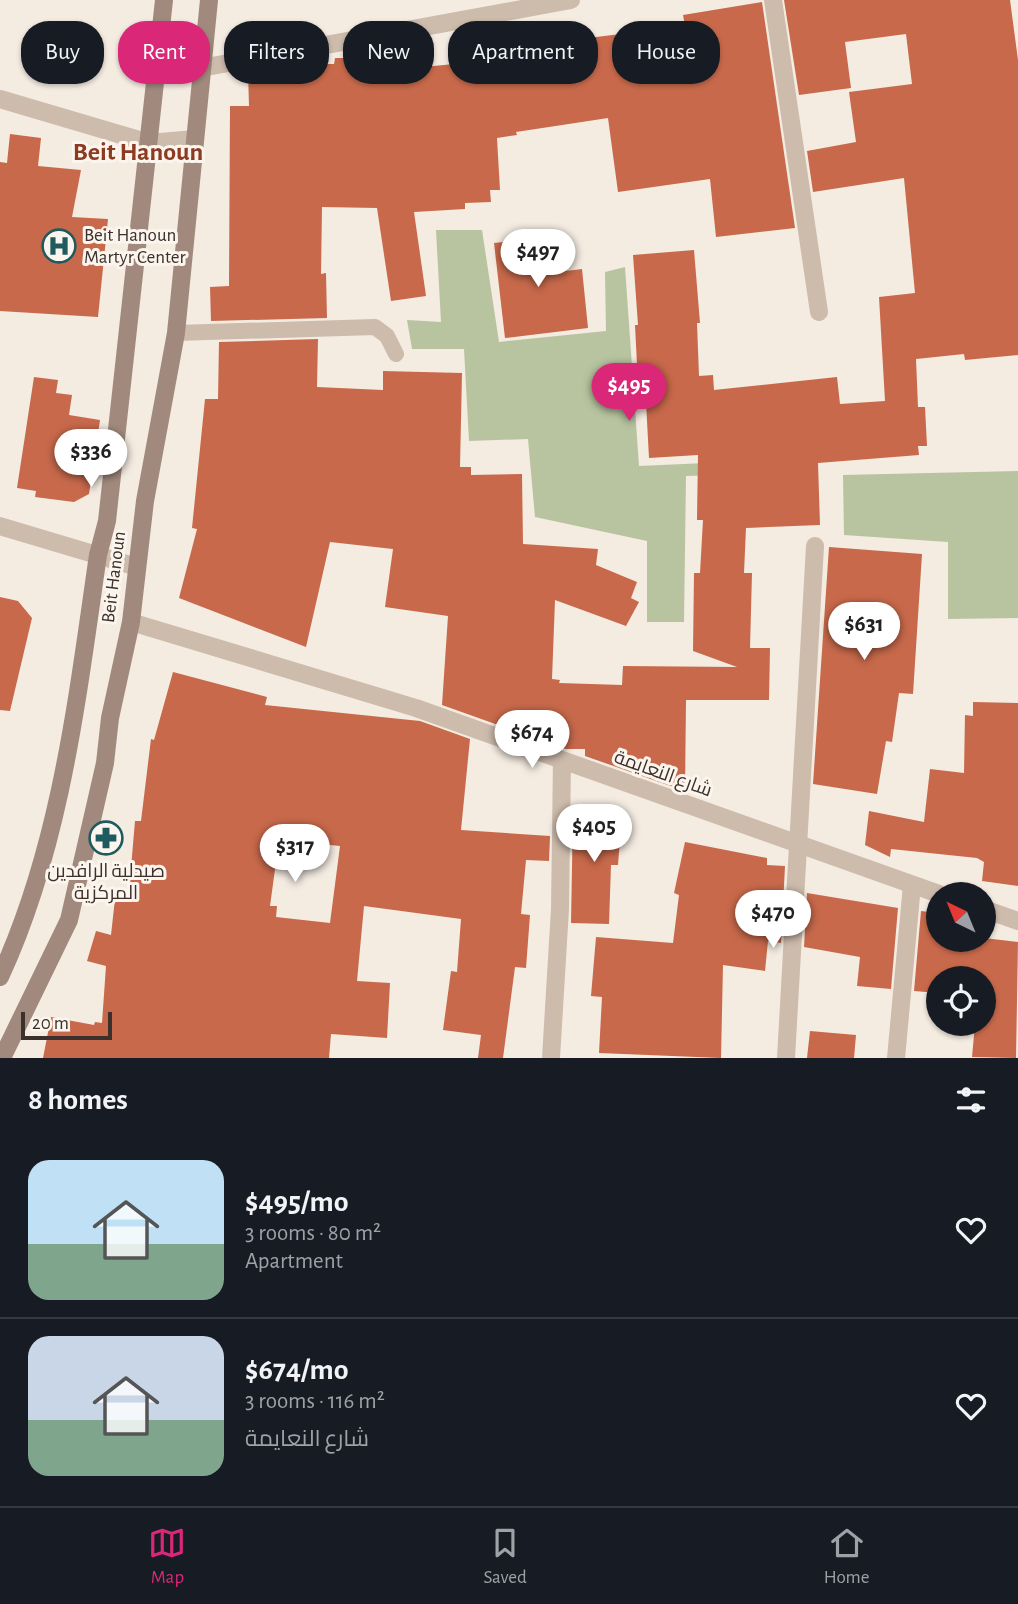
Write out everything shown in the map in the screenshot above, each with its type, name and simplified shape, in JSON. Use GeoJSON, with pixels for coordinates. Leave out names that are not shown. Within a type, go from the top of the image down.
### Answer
{"type":"FeatureCollection","features":[{"type":"Feature","properties":{"kind":"main road","name":"Beit Hanoun"},"geometry":{"type":"LineString","coordinates":[[0,977],[22,929],[66,771],[98,555],[107,521],[125,377],[164,0]]}},
{"type":"Feature","properties":{"kind":"main road","name":"Beit Hanoun"},"geometry":{"type":"LineString","coordinates":[[207,21],[209,0]]}},
{"type":"Feature","properties":{"kind":"main road","name":"Beit Hanoun"},"geometry":{"type":"LineString","coordinates":[[2,1058],[69,920],[105,763],[110,718],[131,622],[145,501],[176,333],[200,84]]}},
{"type":"Feature","properties":{"kind":"street"},"geometry":{"type":"LineString","coordinates":[[210,66],[512,5],[571,0]]}},
{"type":"Feature","properties":{"kind":"street"},"geometry":{"type":"LineString","coordinates":[[773,0],[819,312]]}},
{"type":"Feature","properties":{"kind":"street"},"geometry":{"type":"LineString","coordinates":[[0,99],[149,143],[195,139]]}},
{"type":"Feature","properties":{"kind":"street"},"geometry":{"type":"LineString","coordinates":[[0,526],[137,567]]}},
{"type":"Feature","properties":{"kind":"street"},"geometry":{"type":"LineString","coordinates":[[786,1058],[815,546]]}},
{"type":"Feature","properties":{"kind":"street","name":"شارع النعايمة"},"geometry":{"type":"LineString","coordinates":[[131,622],[416,708],[926,890]]}},
{"type":"Feature","properties":{"kind":"street"},"geometry":{"type":"LineString","coordinates":[[551,1058],[560,909],[562,760]]}},
{"type":"Feature","properties":{"kind":"street"},"geometry":{"type":"LineString","coordinates":[[896,1058],[912,885]]}},
{"type":"Feature","properties":{"kind":"street"},"geometry":{"type":"LineString","coordinates":[[996,913],[1018,921]]}},
{"type":"Feature","properties":{"kind":"lane"},"geometry":{"type":"LineString","coordinates":[[176,333],[374,327],[387,336],[396,354]]}},
{"type":"Feature","properties":{"kind":"green space"},"geometry":{"type":"Polygon","coordinates":[[[436,230],[482,230],[499,342],[606,331],[605,272],[625,267],[639,466],[751,461],[752,474],[686,476],[684,622],[647,622],[647,541],[535,517],[528,439],[469,441],[464,349],[412,349],[407,320],[441,322],[436,230]]]}},
{"type":"Feature","properties":{"kind":"green space"},"geometry":{"type":"Polygon","coordinates":[[[1018,471],[1018,618],[948,619],[948,542],[844,535],[843,475],[1018,471]]]}},
{"type":"Feature","properties":{"kind":"building"},"geometry":{"type":"Polygon","coordinates":[[[784,0],[1010,0],[1018,60],[1018,355],[965,360],[964,354],[916,359],[918,407],[925,407],[927,446],[918,446],[919,455],[818,463],[820,525],[746,528],[744,573],[752,573],[750,648],[770,648],[769,700],[686,700],[685,791],[585,756],[585,749],[566,749],[442,705],[448,616],[385,607],[393,549],[330,542],[306,647],[179,598],[197,529],[192,528],[205,399],[218,399],[219,342],[318,339],[317,387],[383,390],[383,371],[462,373],[460,467],[471,467],[471,475],[522,474],[523,544],[598,549],[596,565],[637,582],[631,598],[639,602],[626,626],[555,600],[552,679],[560,680],[559,683],[622,685],[623,666],[737,667],[693,651],[694,573],[700,573],[703,520],[697,520],[698,455],[649,458],[645,384],[638,385],[635,325],[638,325],[633,255],[694,250],[700,323],[697,323],[699,376],[713,375],[714,390],[837,377],[840,404],[885,401],[879,297],[915,293],[904,178],[813,192],[807,151],[856,142],[849,92],[912,84],[906,34],[845,42],[851,88],[799,95],[784,0]]]}},
{"type":"Feature","properties":{"kind":"building"},"geometry":{"type":"Polygon","coordinates":[[[762,2],[795,228],[716,237],[710,179],[618,192],[608,118],[516,132],[517,135],[497,138],[500,190],[490,190],[491,202],[465,203],[465,209],[414,212],[426,296],[391,301],[377,208],[322,207],[321,274],[326,273],[327,318],[211,321],[210,287],[229,286],[230,106],[249,106],[248,84],[329,84],[329,64],[334,64],[335,58],[343,58],[343,84],[434,84],[434,66],[448,65],[448,84],[598,84],[598,37],[612,35],[612,84],[720,84],[720,21],[684,21],[683,15],[762,2]]]}},
{"type":"Feature","properties":{"kind":"building","name":"Beit Hanoun Martyr Center"},"geometry":{"type":"Polygon","coordinates":[[[10,134],[41,138],[38,166],[81,170],[72,217],[108,219],[98,317],[0,311],[0,162],[7,163],[10,134]]]}},
{"type":"Feature","properties":{"kind":"building"},"geometry":{"type":"Polygon","coordinates":[[[553,237],[556,259],[564,258],[566,271],[582,269],[588,328],[505,338],[494,243],[553,237]]]}},
{"type":"Feature","properties":{"kind":"building"},"geometry":{"type":"Polygon","coordinates":[[[34,377],[58,380],[56,393],[72,395],[69,415],[100,420],[89,494],[74,502],[35,497],[36,491],[17,488],[34,377]]]}},
{"type":"Feature","properties":{"kind":"building"},"geometry":{"type":"Polygon","coordinates":[[[829,547],[922,554],[913,694],[899,693],[892,742],[886,741],[877,794],[813,784],[829,547]]]}},
{"type":"Feature","properties":{"kind":"building"},"geometry":{"type":"Polygon","coordinates":[[[0,597],[18,601],[32,618],[10,711],[0,710],[0,597]]]}},
{"type":"Feature","properties":{"kind":"building"},"geometry":{"type":"Polygon","coordinates":[[[173,672],[267,697],[265,705],[420,721],[470,739],[461,830],[550,836],[549,861],[526,860],[521,914],[530,915],[526,968],[515,967],[503,1058],[478,1058],[481,1035],[443,1030],[451,971],[457,972],[461,919],[364,906],[357,981],[390,983],[387,1038],[331,1034],[329,1058],[43,1058],[51,1017],[94,1025],[95,1022],[102,1023],[106,966],[87,961],[96,931],[111,935],[116,890],[129,891],[135,821],[141,821],[151,739],[154,740],[173,672]],[[279,840],[270,906],[277,906],[276,917],[330,923],[340,846],[279,840]]]}},
{"type":"Feature","properties":{"kind":"building"},"geometry":{"type":"Polygon","coordinates":[[[973,702],[1018,703],[1018,886],[982,881],[984,862],[977,858],[891,849],[890,857],[865,845],[869,811],[924,822],[930,769],[964,773],[965,715],[973,716],[973,702]]]}},
{"type":"Feature","properties":{"kind":"building"},"geometry":{"type":"Polygon","coordinates":[[[573,810],[622,812],[618,865],[611,865],[609,924],[571,923],[573,810]]]}},
{"type":"Feature","properties":{"kind":"building"},"geometry":{"type":"Polygon","coordinates":[[[685,842],[767,858],[767,865],[785,866],[781,943],[768,941],[765,971],[723,965],[721,1058],[599,1053],[602,997],[591,996],[596,937],[673,943],[679,895],[674,893],[685,842]]]}},
{"type":"Feature","properties":{"kind":"building"},"geometry":{"type":"Polygon","coordinates":[[[807,893],[898,908],[891,989],[857,986],[860,957],[804,947],[807,893]]]}},
{"type":"Feature","properties":{"kind":"building"},"geometry":{"type":"Polygon","coordinates":[[[921,911],[926,912],[926,952],[996,952],[996,939],[1018,942],[1016,1058],[972,1057],[974,1036],[996,1036],[996,966],[926,966],[926,992],[914,991],[921,911]]]}},
{"type":"Feature","properties":{"kind":"building"},"geometry":{"type":"Polygon","coordinates":[[[810,1031],[856,1035],[854,1058],[807,1058],[810,1031]]]}},
{"type":"Feature","properties":{"kind":"place","name":"Beit Hanoun Martyr Center"},"geometry":{"type":"Point","coordinates":[59,246]}},
{"type":"Feature","properties":{"kind":"place","name":"صيدلية الرافدين المركزية"},"geometry":{"type":"Point","coordinates":[106,838]}},
{"type":"Feature","properties":{"kind":"district","name":"Beit Hanoun"},"geometry":{"type":"Point","coordinates":[138,152]}}]}
